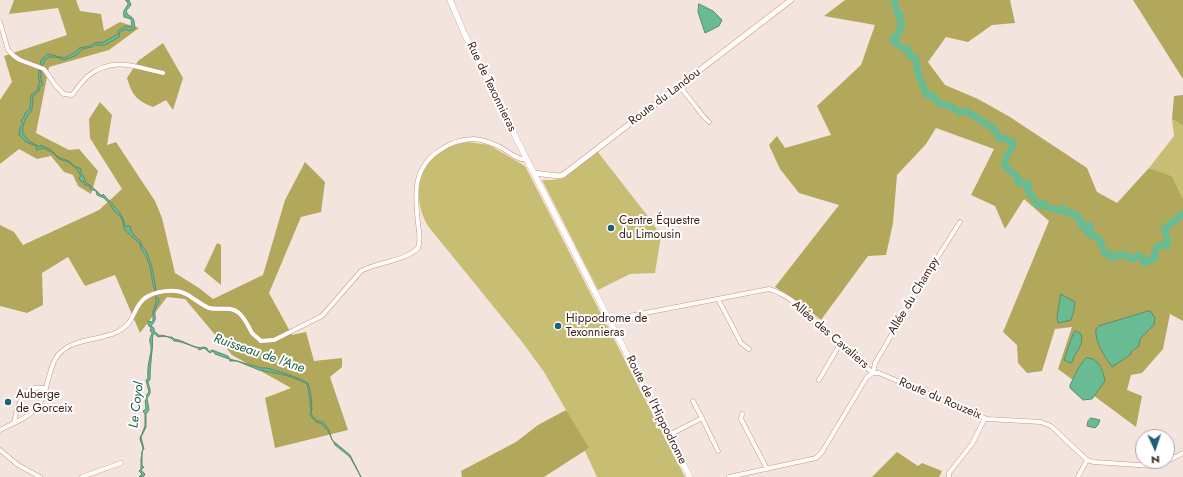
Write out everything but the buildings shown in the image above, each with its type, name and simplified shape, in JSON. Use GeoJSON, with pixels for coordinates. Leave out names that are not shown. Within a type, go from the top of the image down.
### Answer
{"type":"FeatureCollection","features":[{"type":"Feature","properties":{"kind":"main road","name":"Rue de Texonnieras"},"geometry":{"type":"LineString","coordinates":[[450,0],[465,35],[534,173]]}},
{"type":"Feature","properties":{"kind":"main road","name":"Route de l'Hippodrome"},"geometry":{"type":"LineString","coordinates":[[534,173],[690,477]]}},
{"type":"Feature","properties":{"kind":"street","name":"Route du Landou"},"geometry":{"type":"LineString","coordinates":[[534,173],[558,176],[563,175],[791,0]]}},
{"type":"Feature","properties":{"kind":"street"},"geometry":{"type":"LineString","coordinates":[[0,22],[8,50],[20,60],[44,69],[56,86],[64,94],[72,95],[88,76],[111,64],[125,65],[163,73]]}},
{"type":"Feature","properties":{"kind":"street"},"geometry":{"type":"LineString","coordinates":[[680,86],[702,117],[709,122]]}},
{"type":"Feature","properties":{"kind":"street"},"geometry":{"type":"LineString","coordinates":[[0,430],[26,417],[39,406],[54,362],[60,353],[68,347],[114,334],[125,328],[140,304],[146,298],[156,293],[170,290],[185,293],[211,309],[230,309],[238,312],[253,334],[262,341],[274,340],[322,316],[361,270],[408,254],[418,248],[420,238],[416,200],[417,184],[422,170],[435,153],[457,141],[475,139],[485,141],[499,147],[519,159],[527,160]]}},
{"type":"Feature","properties":{"kind":"street","name":"Allée du Champy"},"geometry":{"type":"LineString","coordinates":[[873,373],[875,363],[932,266],[960,222]]}},
{"type":"Feature","properties":{"kind":"street","name":"Allée des Cavaliers"},"geometry":{"type":"LineString","coordinates":[[609,320],[769,289],[778,291],[813,317],[840,344],[873,373]]}},
{"type":"Feature","properties":{"kind":"street"},"geometry":{"type":"LineString","coordinates":[[718,299],[741,344],[749,349]]}},
{"type":"Feature","properties":{"kind":"street"},"geometry":{"type":"LineString","coordinates":[[819,380],[840,344]]}},
{"type":"Feature","properties":{"kind":"street"},"geometry":{"type":"LineString","coordinates":[[729,477],[816,458],[822,452],[867,376],[873,373]]}},
{"type":"Feature","properties":{"kind":"street","name":"Route du Rouzeix"},"geometry":{"type":"LineString","coordinates":[[873,373],[879,373],[985,418],[1041,422],[1051,426],[1087,460]]}},
{"type":"Feature","properties":{"kind":"street"},"geometry":{"type":"LineString","coordinates":[[14,423],[17,406],[27,392],[32,388],[46,388]]}},
{"type":"Feature","properties":{"kind":"street"},"geometry":{"type":"LineString","coordinates":[[693,401],[718,451]]}},
{"type":"Feature","properties":{"kind":"street"},"geometry":{"type":"LineString","coordinates":[[742,414],[742,419],[767,469]]}},
{"type":"Feature","properties":{"kind":"street"},"geometry":{"type":"LineString","coordinates":[[669,435],[702,418]]}},
{"type":"Feature","properties":{"kind":"street"},"geometry":{"type":"LineString","coordinates":[[949,477],[972,444],[985,418]]}},
{"type":"Feature","properties":{"kind":"street"},"geometry":{"type":"LineString","coordinates":[[0,450],[18,465],[40,477]]}},
{"type":"Feature","properties":{"kind":"street"},"geometry":{"type":"LineString","coordinates":[[1078,477],[1087,460],[1094,462],[1153,466],[1162,464],[1183,453]]}},
{"type":"Feature","properties":{"kind":"street"},"geometry":{"type":"LineString","coordinates":[[82,477],[120,463]]}},
{"type":"Feature","properties":{"kind":"shaded area"},"geometry":{"type":"Polygon","coordinates":[[[14,0],[76,0],[80,11],[101,14],[104,31],[120,22],[139,28],[109,50],[49,67],[36,133],[69,150],[79,149],[98,171],[91,194],[78,186],[73,175],[64,172],[51,156],[37,159],[19,149],[0,164],[0,100],[12,82],[4,56],[67,35],[58,8],[9,14],[14,0]]]}},
{"type":"Feature","properties":{"kind":"shaded area"},"geometry":{"type":"Polygon","coordinates":[[[126,0],[129,0],[131,5],[126,11],[133,19],[135,28],[129,31],[126,29],[120,32],[119,37],[105,45],[95,45],[82,49],[77,55],[64,60],[56,57],[49,57],[45,60],[42,66],[40,65],[41,60],[48,54],[64,58],[76,52],[79,48],[90,46],[94,43],[104,42],[118,34],[118,31],[125,26],[132,27],[131,19],[124,17],[124,11],[128,4],[126,0]]]}},
{"type":"Feature","properties":{"kind":"shaded area"},"geometry":{"type":"Polygon","coordinates":[[[845,0],[1010,0],[1015,23],[992,25],[968,42],[946,37],[928,62],[945,85],[978,99],[1010,117],[1087,168],[1097,192],[1117,203],[1149,168],[1172,176],[1183,199],[1183,321],[1170,314],[1163,349],[1142,373],[1131,375],[1127,390],[1142,396],[1136,427],[1058,369],[1072,327],[1055,329],[1042,371],[1027,373],[1018,363],[1017,345],[1003,332],[1049,221],[1024,199],[1005,229],[995,206],[971,195],[994,149],[936,128],[926,144],[897,175],[893,223],[886,255],[868,256],[821,320],[800,303],[775,287],[839,205],[799,193],[780,169],[769,145],[777,136],[785,148],[831,135],[817,106],[861,65],[875,25],[824,16],[845,0]]]}},
{"type":"Feature","properties":{"kind":"shaded area"},"geometry":{"type":"Polygon","coordinates":[[[1133,0],[1183,0],[1183,79],[1133,0]]]}},
{"type":"Feature","properties":{"kind":"shaded area"},"geometry":{"type":"Polygon","coordinates":[[[699,4],[713,11],[722,20],[719,26],[705,33],[698,12],[699,4]]]}},
{"type":"Feature","properties":{"kind":"shaded area"},"geometry":{"type":"Polygon","coordinates":[[[163,43],[183,78],[173,110],[166,100],[153,107],[142,102],[133,93],[127,78],[138,61],[163,43]]]}},
{"type":"Feature","properties":{"kind":"shaded area"},"geometry":{"type":"Polygon","coordinates":[[[39,70],[41,71],[41,81],[43,84],[39,88],[40,90],[33,96],[32,110],[25,121],[23,134],[29,141],[40,147],[41,145],[51,150],[58,157],[69,161],[74,166],[81,169],[81,173],[86,183],[90,185],[102,196],[103,194],[117,209],[122,217],[125,226],[130,226],[132,232],[146,251],[150,260],[155,291],[149,264],[140,244],[125,230],[121,217],[114,211],[110,204],[104,198],[97,195],[96,191],[90,189],[90,186],[85,185],[83,181],[81,182],[79,178],[81,176],[77,169],[68,162],[59,159],[53,153],[44,148],[37,150],[36,146],[26,142],[19,135],[20,127],[23,123],[21,121],[25,113],[30,109],[31,95],[38,90],[40,82],[39,70]]]}},
{"type":"Feature","properties":{"kind":"shaded area"},"geometry":{"type":"Polygon","coordinates":[[[1183,95],[1183,126],[1172,119],[1174,96],[1183,95]]]}},
{"type":"Feature","properties":{"kind":"shaded area"},"geometry":{"type":"Polygon","coordinates":[[[100,102],[112,115],[107,145],[116,142],[155,201],[162,218],[175,273],[213,299],[263,275],[285,200],[305,162],[325,182],[321,212],[301,217],[269,293],[292,335],[306,332],[314,361],[342,358],[342,367],[330,377],[348,430],[275,448],[265,398],[291,388],[232,355],[185,299],[167,297],[140,333],[115,275],[85,286],[68,257],[42,273],[43,305],[27,313],[0,306],[0,225],[14,232],[23,245],[99,210],[122,189],[90,138],[89,119],[100,102]]]}},
{"type":"Feature","properties":{"kind":"shaded area"},"geometry":{"type":"Polygon","coordinates":[[[1172,119],[1183,126],[1183,199],[1172,176],[1149,168],[1174,136],[1172,119]]]}},
{"type":"Feature","properties":{"kind":"shaded area","name":"Hippodrome de Texonnieras"},"geometry":{"type":"Polygon","coordinates":[[[468,142],[489,145],[525,166],[685,477],[597,477],[566,410],[544,372],[523,343],[428,226],[422,212],[419,198],[423,172],[430,161],[440,152],[452,146],[468,142]]]}},
{"type":"Feature","properties":{"kind":"shaded area","name":"Centre Équestre du Limousin"},"geometry":{"type":"Polygon","coordinates":[[[597,151],[650,219],[661,236],[655,273],[630,274],[598,290],[542,180],[564,178],[597,151]]]}},
{"type":"Feature","properties":{"kind":"shaded area"},"geometry":{"type":"Polygon","coordinates":[[[217,243],[221,245],[221,285],[204,271],[217,243]]]}},
{"type":"Feature","properties":{"kind":"shaded area"},"geometry":{"type":"Polygon","coordinates":[[[1061,294],[1075,302],[1071,320],[1058,323],[1057,318],[1061,294]]]}},
{"type":"Feature","properties":{"kind":"shaded area"},"geometry":{"type":"Polygon","coordinates":[[[156,297],[159,301],[155,310],[155,320],[151,326],[160,336],[162,335],[169,337],[158,337],[153,334],[150,380],[148,381],[150,392],[147,398],[149,410],[146,414],[146,427],[141,437],[143,450],[140,439],[145,426],[145,414],[143,411],[146,409],[145,397],[149,392],[146,380],[148,379],[151,349],[150,340],[152,332],[150,331],[151,328],[148,325],[148,321],[152,322],[153,320],[156,297]]]}},
{"type":"Feature","properties":{"kind":"shaded area"},"geometry":{"type":"Polygon","coordinates":[[[1149,311],[1155,318],[1154,325],[1140,339],[1139,346],[1132,351],[1130,355],[1112,367],[1098,344],[1096,329],[1099,326],[1149,311]]]}},
{"type":"Feature","properties":{"kind":"shaded area"},"geometry":{"type":"Polygon","coordinates":[[[1076,331],[1081,334],[1082,342],[1072,362],[1070,363],[1064,360],[1073,334],[1076,331]]]}},
{"type":"Feature","properties":{"kind":"shaded area"},"geometry":{"type":"Polygon","coordinates":[[[169,337],[193,346],[207,348],[209,352],[212,350],[237,361],[230,361],[229,359],[215,354],[213,351],[210,353],[204,348],[199,350],[198,348],[174,341],[169,337]]]}},
{"type":"Feature","properties":{"kind":"shaded area"},"geometry":{"type":"Polygon","coordinates":[[[1086,358],[1094,360],[1100,365],[1105,381],[1092,399],[1083,400],[1070,388],[1070,385],[1079,367],[1086,358]]]}},
{"type":"Feature","properties":{"kind":"shaded area"},"geometry":{"type":"Polygon","coordinates":[[[237,361],[284,373],[308,383],[312,408],[311,414],[317,421],[323,422],[329,430],[331,438],[328,431],[322,424],[316,422],[310,415],[309,391],[307,384],[285,375],[259,370],[237,361]]]}},
{"type":"Feature","properties":{"kind":"shaded area"},"geometry":{"type":"Polygon","coordinates":[[[566,410],[589,448],[544,477],[462,477],[461,471],[516,442],[538,425],[566,410]]]}},
{"type":"Feature","properties":{"kind":"shaded area"},"geometry":{"type":"Polygon","coordinates":[[[1091,418],[1100,420],[1095,428],[1087,426],[1088,421],[1091,418]]]}},
{"type":"Feature","properties":{"kind":"shaded area"},"geometry":{"type":"Polygon","coordinates":[[[333,441],[350,455],[361,477],[350,457],[335,445],[333,441]]]}},
{"type":"Feature","properties":{"kind":"shaded area"},"geometry":{"type":"Polygon","coordinates":[[[897,452],[918,466],[922,463],[942,471],[939,477],[872,477],[897,452]]]}},
{"type":"Feature","properties":{"kind":"shaded area"},"geometry":{"type":"Polygon","coordinates":[[[142,454],[142,466],[144,467],[141,470],[145,474],[144,476],[139,477],[142,474],[139,471],[141,469],[142,454]]]}},
{"type":"Feature","properties":{"kind":"waterway"},"geometry":{"type":"LineString","coordinates":[[894,0],[898,14],[901,16],[899,21],[902,25],[897,36],[893,38],[893,41],[904,49],[908,49],[910,56],[916,59],[918,74],[927,95],[933,96],[938,103],[952,107],[959,112],[968,112],[994,129],[1000,139],[1005,138],[1012,141],[1013,146],[1005,159],[1005,166],[1018,178],[1018,183],[1026,183],[1029,185],[1027,189],[1037,205],[1040,206],[1043,203],[1046,207],[1060,211],[1063,208],[1067,213],[1073,213],[1078,216],[1078,219],[1082,222],[1081,226],[1086,228],[1089,225],[1091,227],[1088,234],[1097,237],[1105,254],[1111,254],[1113,258],[1122,254],[1133,259],[1139,255],[1143,258],[1143,262],[1146,263],[1155,258],[1154,254],[1157,247],[1161,245],[1167,246],[1167,237],[1164,229],[1183,214]]}},
{"type":"Feature","properties":{"kind":"waterway","name":"Le Coyol"},"geometry":{"type":"LineString","coordinates":[[140,438],[145,428]]}},
{"type":"Feature","properties":{"kind":"place","name":"Centre Équestre du Limousin"},"geometry":{"type":"Point","coordinates":[611,228]}},
{"type":"Feature","properties":{"kind":"place","name":"Hippodrome de Texonnieras"},"geometry":{"type":"Point","coordinates":[558,326]}},
{"type":"Feature","properties":{"kind":"place","name":"Auberge de Gorceix"},"geometry":{"type":"Point","coordinates":[8,402]}},
{"type":"Feature","properties":{"kind":"water label","name":"Ruisseau de l'Ane"},"geometry":{"type":"Point","coordinates":[259,354]}}]}
